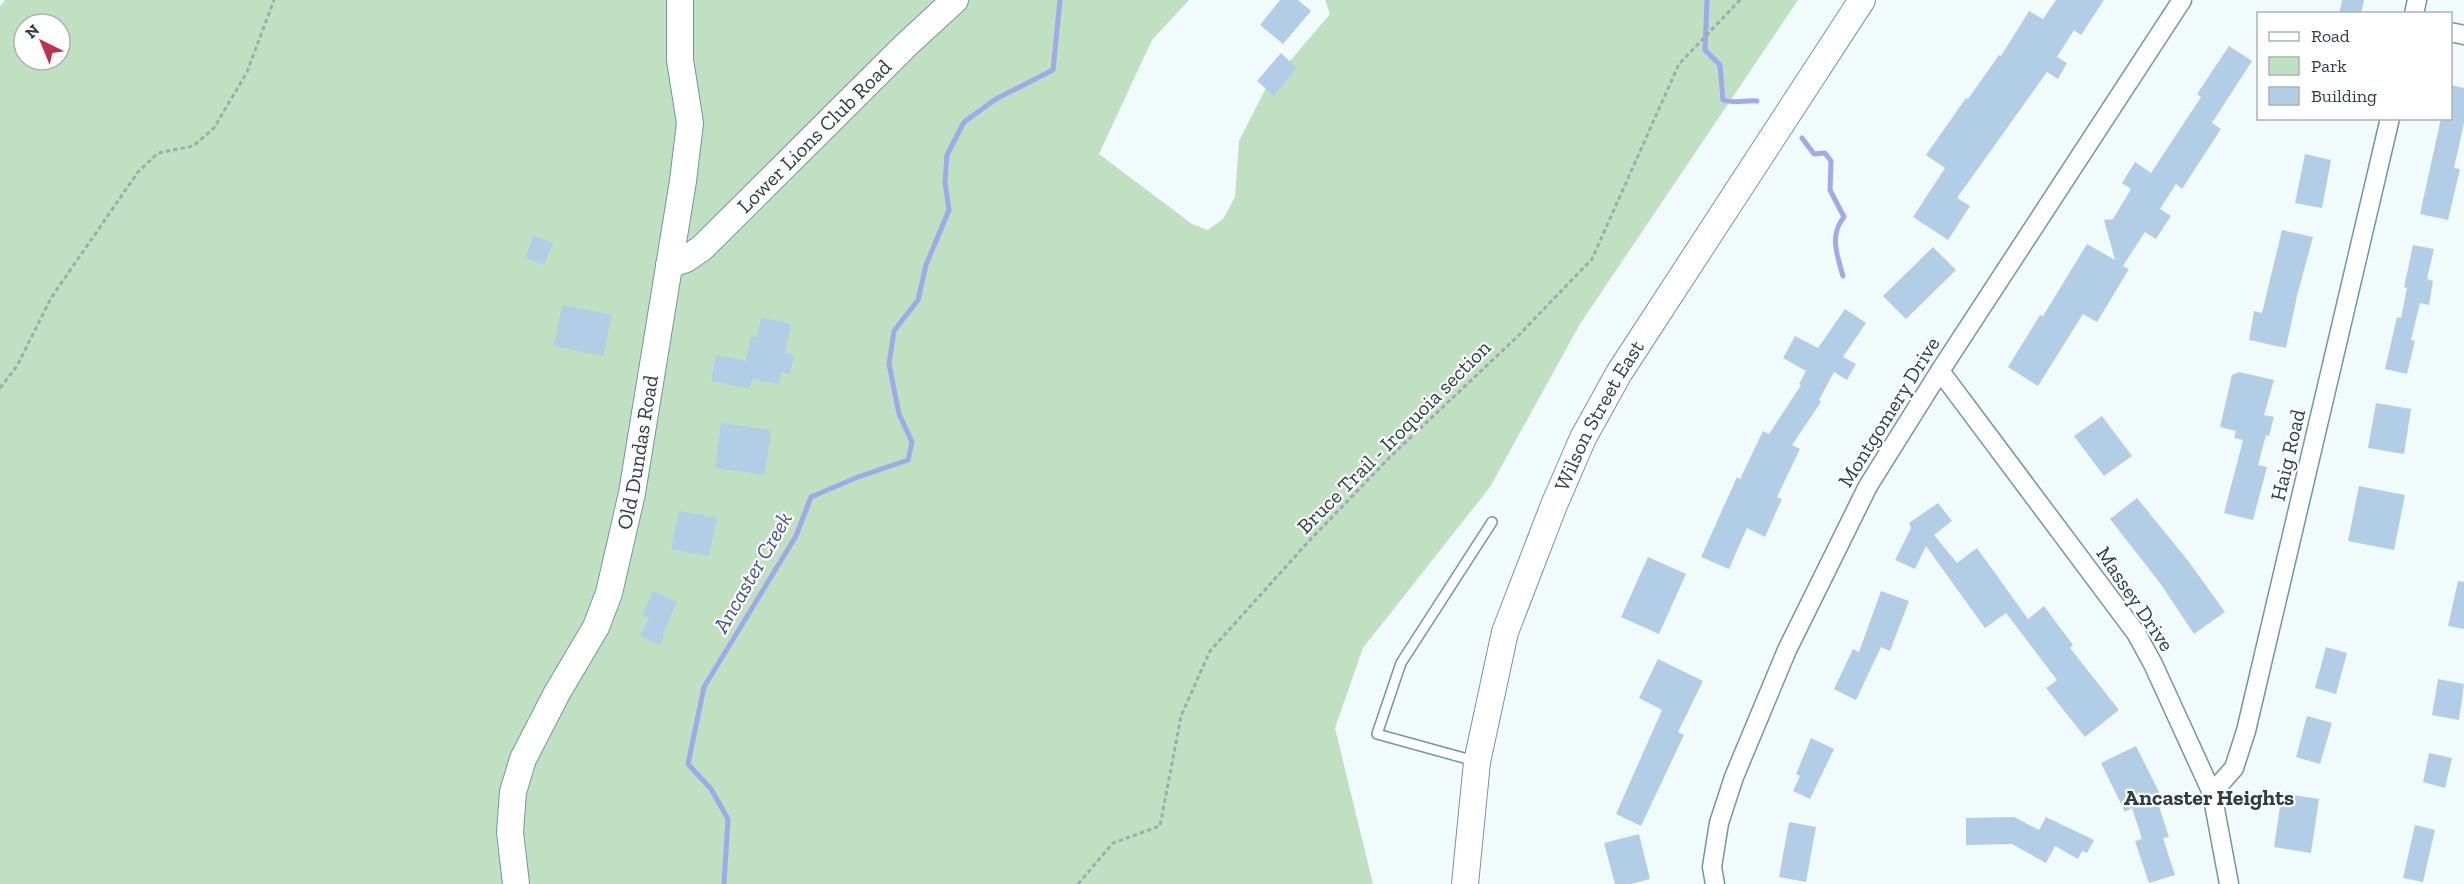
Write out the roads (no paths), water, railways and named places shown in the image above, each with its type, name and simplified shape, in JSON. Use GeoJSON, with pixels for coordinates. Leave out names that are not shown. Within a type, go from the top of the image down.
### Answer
{"type":"FeatureCollection","features":[{"type":"Feature","properties":{"kind":"street","name":"Old Dundas Road"},"geometry":{"type":"LineString","coordinates":[[516,884],[510,832],[513,792],[523,759],[557,693],[596,627],[609,593],[632,493],[690,123],[680,60],[680,0]]}},
{"type":"Feature","properties":{"kind":"street","name":"Lower Lions Club Road"},"geometry":{"type":"LineString","coordinates":[[669,266],[686,259],[702,248],[905,46],[955,0]]}},
{"type":"Feature","properties":{"kind":"street","name":"Wilson Street East"},"geometry":{"type":"LineString","coordinates":[[1465,884],[1477,762],[1505,632],[1554,505],[1583,438],[1619,373],[1862,0]]}},
{"type":"Feature","properties":{"kind":"street","name":"Montgomery Drive"},"geometry":{"type":"LineString","coordinates":[[1715,884],[1712,867],[1719,824],[1734,777],[1787,650],[1868,486],[1940,371],[2182,0]]}},
{"type":"Feature","properties":{"kind":"street","name":"Haig Road"},"geometry":{"type":"LineString","coordinates":[[2212,793],[2234,768],[2246,731],[2390,120]]}},
{"type":"Feature","properties":{"kind":"street","name":"Massey Drive"},"geometry":{"type":"LineString","coordinates":[[1940,371],[2136,633],[2153,664],[2212,793],[2229,884]]}},
{"type":"Feature","properties":{"kind":"lane"},"geometry":{"type":"LineString","coordinates":[[1477,762],[1377,734],[1401,663],[1492,522]]}},
{"type":"Feature","properties":{"kind":"waterway","name":"Ancaster Creek"},"geometry":{"type":"LineString","coordinates":[[724,884],[728,819],[711,789],[688,764],[704,687],[796,536],[811,497],[858,477],[908,460],[912,442],[899,414],[889,364],[894,331],[918,300],[926,265],[949,210],[945,182],[947,155],[964,122],[996,99],[1053,70],[1060,0]]}},
{"type":"Feature","properties":{"kind":"waterway"},"geometry":{"type":"LineString","coordinates":[[1707,0],[1705,50],[1720,65],[1723,100],[1757,101]]}},
{"type":"Feature","properties":{"kind":"waterway"},"geometry":{"type":"LineString","coordinates":[[1802,138],[1814,154],[1825,153],[1831,161],[1830,190],[1844,217],[1839,224],[1836,238],[1843,276]]}},
{"type":"Feature","properties":{"kind":"district","name":"Ancaster Heights"},"geometry":{"type":"Point","coordinates":[2209,797]}}]}
